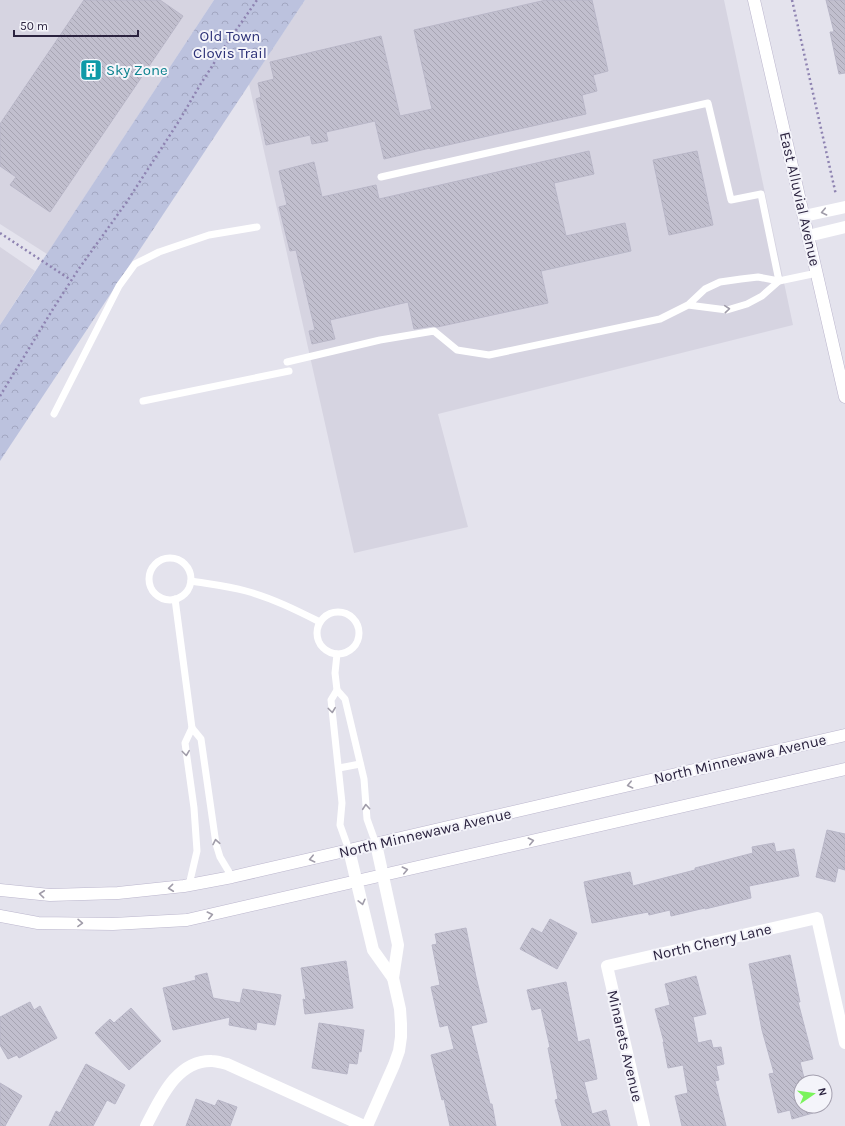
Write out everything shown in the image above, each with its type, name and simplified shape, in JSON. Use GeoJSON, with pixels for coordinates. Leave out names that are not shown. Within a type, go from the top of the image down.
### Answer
{"type":"FeatureCollection","features":[{"type":"Feature","properties":{"kind":"main road","name":"East Alluvial Avenue"},"geometry":{"type":"LineString","coordinates":[[754,0],[845,397]]}},
{"type":"Feature","properties":{"kind":"main road"},"geometry":{"type":"LineString","coordinates":[[804,216],[842,208]]}},
{"type":"Feature","properties":{"kind":"main road"},"geometry":{"type":"LineString","coordinates":[[808,236],[845,227]]}},
{"type":"Feature","properties":{"kind":"main road","name":"North Minnewawa Avenue"},"geometry":{"type":"LineString","coordinates":[[0,890],[50,895],[118,893],[189,885],[232,877],[845,735]]}},
{"type":"Feature","properties":{"kind":"main road"},"geometry":{"type":"LineString","coordinates":[[0,916],[38,923],[113,924],[187,920],[845,768]]}},
{"type":"Feature","properties":{"kind":"main road"},"geometry":{"type":"LineString","coordinates":[[367,1126],[394,1065],[399,1051],[401,1037],[400,1009],[393,978],[398,945],[376,844]]}},
{"type":"Feature","properties":{"kind":"main road"},"geometry":{"type":"LineString","coordinates":[[349,850],[373,950],[393,978]]}},
{"type":"Feature","properties":{"kind":"main road","name":"North Cherry Lane"},"geometry":{"type":"LineString","coordinates":[[607,966],[817,918],[845,1043]]}},
{"type":"Feature","properties":{"kind":"main road","name":"Minarets Avenue"},"geometry":{"type":"LineString","coordinates":[[607,966],[644,1126]]}},
{"type":"Feature","properties":{"kind":"main road"},"geometry":{"type":"LineString","coordinates":[[146,1126],[167,1087],[178,1075],[194,1064],[211,1061],[227,1064],[364,1126]]}},
{"type":"Feature","properties":{"kind":"lane"},"geometry":{"type":"LineString","coordinates":[[381,177],[708,103],[731,200],[760,194],[779,281]]}},
{"type":"Feature","properties":{"kind":"lane"},"geometry":{"type":"LineString","coordinates":[[54,414],[119,286],[135,264],[159,252],[209,235],[257,227]]}},
{"type":"Feature","properties":{"kind":"lane"},"geometry":{"type":"LineString","coordinates":[[287,362],[380,340],[434,331],[457,350],[489,355],[660,319],[688,305],[705,288],[720,282],[758,278],[779,281],[817,273]]}},
{"type":"Feature","properties":{"kind":"lane"},"geometry":{"type":"LineString","coordinates":[[688,305],[727,310],[747,304],[762,296],[779,281]]}},
{"type":"Feature","properties":{"kind":"lane"},"geometry":{"type":"LineString","coordinates":[[142,401],[289,371]]}},
{"type":"Feature","properties":{"kind":"lane"},"geometry":{"type":"LineString","coordinates":[[168,558],[175,559],[181,561],[185,565],[191,581],[189,588],[185,593],[180,597],[168,600],[161,598],[156,594],[150,582],[150,575],[156,564],[162,560],[168,558]]}},
{"type":"Feature","properties":{"kind":"lane"},"geometry":{"type":"LineString","coordinates":[[191,581],[246,591],[284,605],[320,622]]}},
{"type":"Feature","properties":{"kind":"lane"},"geometry":{"type":"LineString","coordinates":[[174,599],[192,728],[201,739],[216,844],[220,857],[232,877]]}},
{"type":"Feature","properties":{"kind":"lane"},"geometry":{"type":"LineString","coordinates":[[335,612],[348,614],[358,625],[359,639],[356,645],[344,654],[330,653],[324,649],[317,636],[317,629],[320,622],[329,614],[335,612]]}},
{"type":"Feature","properties":{"kind":"lane"},"geometry":{"type":"LineString","coordinates":[[337,654],[335,673],[337,690],[345,699],[364,779],[367,819],[376,844]]}},
{"type":"Feature","properties":{"kind":"lane"},"geometry":{"type":"LineString","coordinates":[[337,690],[331,700],[342,803],[340,825],[349,850]]}},
{"type":"Feature","properties":{"kind":"lane"},"geometry":{"type":"LineString","coordinates":[[189,885],[198,851],[185,742],[192,728]]}},
{"type":"Feature","properties":{"kind":"lane"},"geometry":{"type":"LineString","coordinates":[[339,768],[360,764]]}},
{"type":"Feature","properties":{"kind":"path"},"geometry":{"type":"LineString","coordinates":[[0,396],[71,280],[134,191],[180,121],[200,84],[258,0]]}},
{"type":"Feature","properties":{"kind":"path"},"geometry":{"type":"LineString","coordinates":[[792,0],[842,208]]}},
{"type":"Feature","properties":{"kind":"path"},"geometry":{"type":"LineString","coordinates":[[0,233],[71,280]]}},
{"type":"Feature","properties":{"kind":"shaded area"},"geometry":{"type":"Polygon","coordinates":[[[0,0],[214,0],[47,254],[0,224],[0,0]]]}},
{"type":"Feature","properties":{"kind":"shaded area"},"geometry":{"type":"Polygon","coordinates":[[[305,0],[724,0],[793,325],[438,414],[468,527],[354,553],[249,84],[305,0]]]}},
{"type":"Feature","properties":{"kind":"shaded area"},"geometry":{"type":"Polygon","coordinates":[[[0,247],[35,271],[0,325],[0,247]]]}},
{"type":"Feature","properties":{"kind":"green space","name":"Old Town Clovis Trail"},"geometry":{"type":"Polygon","coordinates":[[[214,0],[305,0],[0,461],[0,325],[214,0]]]}},
{"type":"Feature","properties":{"kind":"building","name":"Sky Zone"},"geometry":{"type":"Polygon","coordinates":[[[84,0],[160,0],[183,16],[50,212],[10,185],[16,177],[0,166],[0,124],[84,0]]]}},
{"type":"Feature","properties":{"kind":"building"},"geometry":{"type":"Polygon","coordinates":[[[546,0],[592,0],[608,71],[593,75],[597,91],[582,95],[586,114],[384,159],[375,121],[326,132],[328,141],[312,144],[310,135],[266,145],[256,99],[261,97],[258,83],[274,79],[270,62],[381,36],[400,116],[432,109],[414,30],[546,0]]]}},
{"type":"Feature","properties":{"kind":"building"},"geometry":{"type":"Polygon","coordinates":[[[826,0],[845,0],[845,73],[839,74],[830,32],[834,32],[826,0]]]}},
{"type":"Feature","properties":{"kind":"building"},"geometry":{"type":"Polygon","coordinates":[[[589,151],[594,174],[554,183],[566,236],[625,223],[631,251],[541,271],[548,303],[437,327],[433,326],[414,329],[408,302],[330,320],[335,339],[312,344],[309,331],[315,330],[296,250],[290,251],[279,207],[287,205],[279,171],[314,162],[322,197],[376,185],[379,199],[589,151]]]}},
{"type":"Feature","properties":{"kind":"building"},"geometry":{"type":"Polygon","coordinates":[[[697,151],[713,225],[669,235],[653,160],[697,151]]]}},
{"type":"Feature","properties":{"kind":"building"},"geometry":{"type":"Polygon","coordinates":[[[827,830],[845,834],[845,870],[838,868],[835,882],[816,877],[827,830]]]}},
{"type":"Feature","properties":{"kind":"building"},"geometry":{"type":"Polygon","coordinates":[[[774,843],[776,852],[794,849],[799,876],[749,886],[751,898],[705,909],[671,916],[670,910],[649,915],[648,912],[592,923],[584,882],[630,872],[633,886],[753,853],[752,847],[774,843]]]}},
{"type":"Feature","properties":{"kind":"building"},"geometry":{"type":"Polygon","coordinates":[[[550,919],[577,933],[557,969],[520,949],[532,928],[542,933],[550,919]]]}},
{"type":"Feature","properties":{"kind":"building"},"geometry":{"type":"Polygon","coordinates":[[[466,928],[487,1022],[471,1026],[490,1104],[492,1104],[496,1126],[450,1126],[431,1055],[454,1049],[448,1025],[440,1027],[431,987],[440,985],[432,945],[437,944],[435,934],[466,928]]]}},
{"type":"Feature","properties":{"kind":"building"},"geometry":{"type":"Polygon","coordinates":[[[790,955],[800,1002],[798,1002],[813,1059],[800,1062],[803,1074],[793,1074],[793,1114],[810,1114],[792,1119],[790,1110],[778,1113],[769,1074],[774,1073],[762,1030],[749,964],[790,955]]]}},
{"type":"Feature","properties":{"kind":"building"},"geometry":{"type":"Polygon","coordinates":[[[346,961],[353,1008],[305,1014],[303,999],[306,1000],[301,968],[346,961]]]}},
{"type":"Feature","properties":{"kind":"building"},"geometry":{"type":"Polygon","coordinates":[[[207,973],[213,998],[240,1003],[243,989],[281,995],[275,1025],[257,1022],[256,1030],[229,1025],[230,1017],[173,1030],[163,988],[196,980],[195,976],[207,973]]]}},
{"type":"Feature","properties":{"kind":"building"},"geometry":{"type":"Polygon","coordinates":[[[696,976],[706,1014],[693,1017],[698,1043],[711,1040],[713,1048],[721,1047],[724,1064],[716,1066],[719,1080],[715,1081],[726,1126],[682,1126],[675,1096],[688,1093],[683,1065],[668,1068],[664,1042],[655,1009],[670,1005],[665,984],[696,976]]]}},
{"type":"Feature","properties":{"kind":"building"},"geometry":{"type":"Polygon","coordinates":[[[566,982],[578,1042],[589,1039],[597,1079],[584,1082],[592,1114],[606,1110],[610,1126],[562,1126],[555,1100],[558,1099],[548,1048],[550,1047],[541,1008],[532,1010],[527,990],[566,982]]]}},
{"type":"Feature","properties":{"kind":"building"},"geometry":{"type":"Polygon","coordinates":[[[30,1002],[34,1010],[40,1006],[57,1038],[19,1058],[17,1055],[8,1059],[0,1045],[0,1017],[30,1002]]]}},
{"type":"Feature","properties":{"kind":"building"},"geometry":{"type":"Polygon","coordinates":[[[131,1008],[161,1041],[129,1070],[95,1033],[110,1019],[114,1023],[131,1008]]]}},
{"type":"Feature","properties":{"kind":"building"},"geometry":{"type":"Polygon","coordinates":[[[319,1023],[364,1030],[361,1052],[359,1051],[357,1064],[349,1063],[347,1074],[312,1068],[319,1023]]]}},
{"type":"Feature","properties":{"kind":"building"},"geometry":{"type":"Polygon","coordinates":[[[86,1064],[125,1085],[115,1104],[107,1100],[93,1126],[49,1126],[56,1111],[60,1113],[86,1064]]]}},
{"type":"Feature","properties":{"kind":"building"},"geometry":{"type":"Polygon","coordinates":[[[0,1083],[22,1096],[5,1126],[0,1126],[0,1083]]]}},
{"type":"Feature","properties":{"kind":"building"},"geometry":{"type":"Polygon","coordinates":[[[196,1099],[215,1106],[218,1100],[237,1107],[230,1126],[186,1126],[196,1099]]]}},
{"type":"Feature","properties":{"kind":"place","name":"Sky Zone"},"geometry":{"type":"Point","coordinates":[91,70]}}]}
